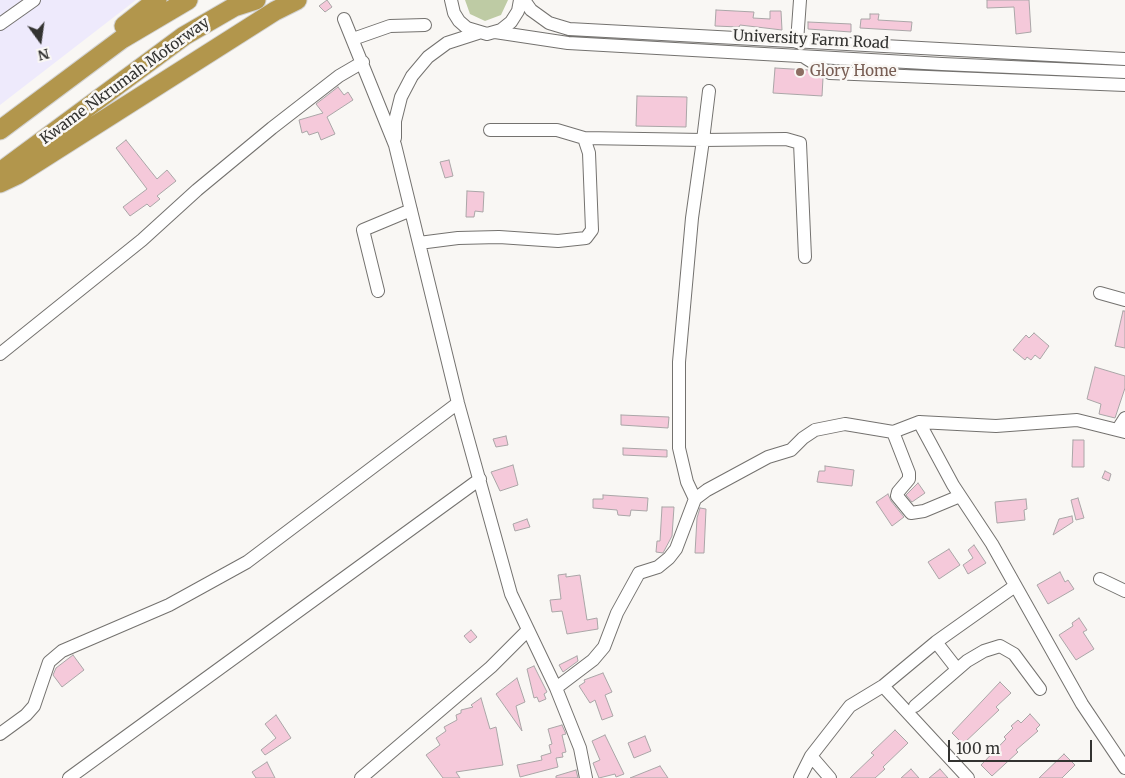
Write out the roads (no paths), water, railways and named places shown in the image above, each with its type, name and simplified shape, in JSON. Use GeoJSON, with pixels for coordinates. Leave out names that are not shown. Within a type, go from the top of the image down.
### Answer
{"type":"FeatureCollection","features":[{"type":"Feature","properties":{"kind":"highway"},"geometry":{"type":"LineString","coordinates":[[5,126],[104,41],[158,0]]}},
{"type":"Feature","properties":{"kind":"highway","name":"Kwame Nkrumah Motorway"},"geometry":{"type":"LineString","coordinates":[[5,126],[122,40],[188,0]]}},
{"type":"Feature","properties":{"kind":"highway","name":"Kwame Nkrumah Motorway"},"geometry":{"type":"LineString","coordinates":[[0,172],[184,36],[234,7],[256,0]]}},
{"type":"Feature","properties":{"kind":"highway"},"geometry":{"type":"LineString","coordinates":[[0,183],[17,175],[275,11],[297,0]]}},
{"type":"Feature","properties":{"kind":"street"},"geometry":{"type":"LineString","coordinates":[[0,24],[34,0]]}},
{"type":"Feature","properties":{"kind":"street"},"geometry":{"type":"LineString","coordinates":[[451,0],[459,21],[467,28],[478,33]]}},
{"type":"Feature","properties":{"kind":"street"},"geometry":{"type":"LineString","coordinates":[[495,32],[511,22],[518,11],[520,0]]}},
{"type":"Feature","properties":{"kind":"street","name":"University Farm Road"},"geometry":{"type":"LineString","coordinates":[[524,0],[531,10],[549,24],[569,29],[1125,59]]}},
{"type":"Feature","properties":{"kind":"street"},"geometry":{"type":"LineString","coordinates":[[797,42],[800,0]]}},
{"type":"Feature","properties":{"kind":"street"},"geometry":{"type":"LineString","coordinates":[[344,19],[395,145],[458,403],[511,594],[556,688],[580,748],[586,778]]}},
{"type":"Feature","properties":{"kind":"street"},"geometry":{"type":"LineString","coordinates":[[395,145],[395,121],[401,97],[412,76],[428,57],[447,43],[459,21]]}},
{"type":"Feature","properties":{"kind":"street"},"geometry":{"type":"LineString","coordinates":[[353,39],[390,26],[425,25]]}},
{"type":"Feature","properties":{"kind":"street","name":"University Farm Road"},"geometry":{"type":"LineString","coordinates":[[447,43],[478,33],[495,32],[568,43],[1125,72]]}},
{"type":"Feature","properties":{"kind":"street"},"geometry":{"type":"LineString","coordinates":[[802,56],[830,73],[1125,85]]}},
{"type":"Feature","properties":{"kind":"street"},"geometry":{"type":"LineString","coordinates":[[0,354],[142,240],[197,190],[272,128],[340,76],[363,62]]}},
{"type":"Feature","properties":{"kind":"street"},"geometry":{"type":"LineString","coordinates":[[695,499],[687,482],[678,448],[680,362],[692,218],[709,91]]}},
{"type":"Feature","properties":{"kind":"street"},"geometry":{"type":"LineString","coordinates":[[490,130],[557,130],[584,138],[786,139],[800,143],[805,258]]}},
{"type":"Feature","properties":{"kind":"street"},"geometry":{"type":"LineString","coordinates":[[419,243],[458,238],[499,237],[558,241],[586,238],[592,230],[589,153],[584,138]]}},
{"type":"Feature","properties":{"kind":"street"},"geometry":{"type":"LineString","coordinates":[[378,291],[363,230],[411,210]]}},
{"type":"Feature","properties":{"kind":"street"},"geometry":{"type":"LineString","coordinates":[[1100,293],[1125,300]]}},
{"type":"Feature","properties":{"kind":"street"},"geometry":{"type":"LineString","coordinates":[[0,734],[26,715],[34,706],[50,662],[62,651],[169,605],[247,562],[458,403]]}},
{"type":"Feature","properties":{"kind":"street"},"geometry":{"type":"LineString","coordinates":[[556,688],[593,660],[604,647],[618,613],[639,573],[658,567],[676,549],[695,499],[707,490],[768,457],[791,450],[803,438],[815,430],[845,424],[893,432],[919,422],[996,426],[1077,420],[1121,431],[1125,418]]}},
{"type":"Feature","properties":{"kind":"street"},"geometry":{"type":"LineString","coordinates":[[919,422],[960,496],[1015,586],[1082,704],[1125,768]]}},
{"type":"Feature","properties":{"kind":"street"},"geometry":{"type":"LineString","coordinates":[[893,432],[909,474],[909,479],[897,496],[911,513],[924,511],[960,496]]}},
{"type":"Feature","properties":{"kind":"street"},"geometry":{"type":"LineString","coordinates":[[69,778],[480,479]]}},
{"type":"Feature","properties":{"kind":"street"},"geometry":{"type":"LineString","coordinates":[[1100,579],[1125,591]]}},
{"type":"Feature","properties":{"kind":"street"},"geometry":{"type":"LineString","coordinates":[[800,778],[812,756],[850,706],[883,686],[936,642],[1015,586]]}},
{"type":"Feature","properties":{"kind":"street"},"geometry":{"type":"LineString","coordinates":[[361,778],[491,667],[528,630]]}},
{"type":"Feature","properties":{"kind":"street"},"geometry":{"type":"LineString","coordinates":[[936,642],[957,670]]}},
{"type":"Feature","properties":{"kind":"street"},"geometry":{"type":"LineString","coordinates":[[916,706],[975,655],[1000,646],[1014,654],[1040,689]]}},
{"type":"Feature","properties":{"kind":"street"},"geometry":{"type":"LineString","coordinates":[[883,686],[968,778]]}},
{"type":"Feature","properties":{"kind":"street"},"geometry":{"type":"LineString","coordinates":[[812,756],[830,778]]}},
{"type":"Feature","properties":{"kind":"place","name":"Glory Home"},"geometry":{"type":"Point","coordinates":[800,72]}}]}
